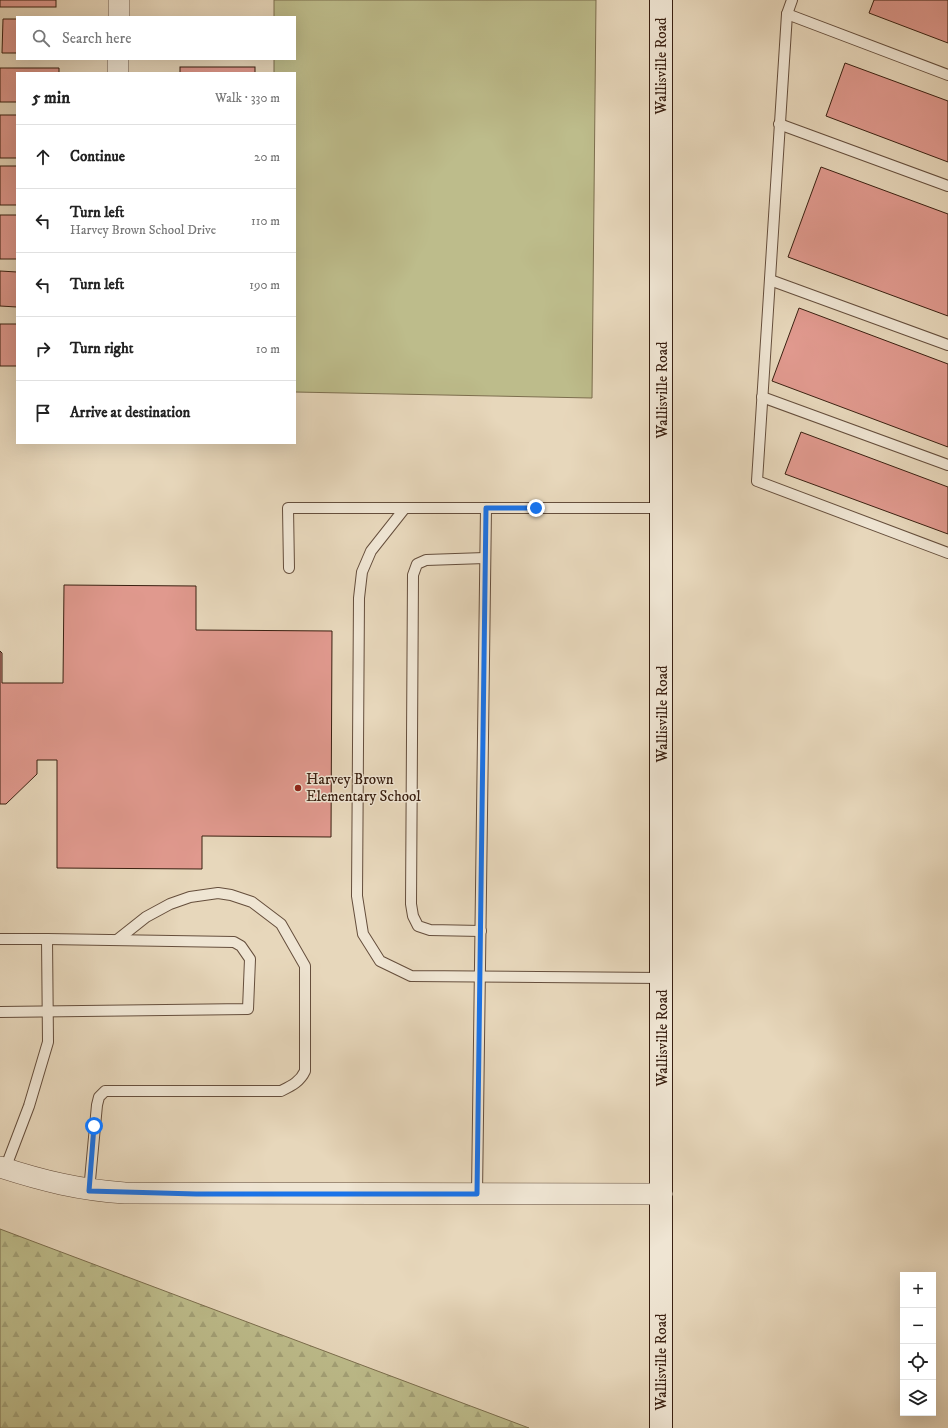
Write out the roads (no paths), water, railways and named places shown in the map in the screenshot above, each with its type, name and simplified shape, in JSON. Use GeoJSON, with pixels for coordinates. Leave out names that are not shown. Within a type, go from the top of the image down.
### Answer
{"type":"FeatureCollection","features":[{"type":"Feature","properties":{"kind":"main road","name":"Wallisville Road"},"geometry":{"type":"LineString","coordinates":[[661,0],[661,1428]]}},
{"type":"Feature","properties":{"kind":"street"},"geometry":{"type":"LineString","coordinates":[[118,16],[119,0]]}},
{"type":"Feature","properties":{"kind":"street"},"geometry":{"type":"LineString","coordinates":[[118,60],[118,72]]}},
{"type":"Feature","properties":{"kind":"street"},"geometry":{"type":"LineString","coordinates":[[3,1168],[36,1179],[89,1191],[196,1194],[662,1194]]}},
{"type":"Feature","properties":{"kind":"lane"},"geometry":{"type":"LineString","coordinates":[[792,0],[787,14],[757,481],[948,553]]}},
{"type":"Feature","properties":{"kind":"lane"},"geometry":{"type":"LineString","coordinates":[[787,14],[948,74]]}},
{"type":"Feature","properties":{"kind":"lane"},"geometry":{"type":"LineString","coordinates":[[779,124],[948,186]]}},
{"type":"Feature","properties":{"kind":"lane"},"geometry":{"type":"LineString","coordinates":[[770,280],[948,345]]}},
{"type":"Feature","properties":{"kind":"lane"},"geometry":{"type":"LineString","coordinates":[[762,397],[948,465]]}},
{"type":"Feature","properties":{"kind":"lane"},"geometry":{"type":"LineString","coordinates":[[289,568],[288,508],[662,508]]}},
{"type":"Feature","properties":{"kind":"lane"},"geometry":{"type":"LineString","coordinates":[[405,508],[371,551],[362,572],[359,598],[356,896],[363,934],[380,960],[411,976],[662,978]]}},
{"type":"Feature","properties":{"kind":"lane"},"geometry":{"type":"LineString","coordinates":[[477,1194],[486,508]]}},
{"type":"Feature","properties":{"kind":"lane"},"geometry":{"type":"LineString","coordinates":[[481,931],[430,930],[418,926],[413,916],[411,904],[413,574],[417,564],[426,560],[485,558]]}},
{"type":"Feature","properties":{"kind":"lane"},"geometry":{"type":"LineString","coordinates":[[89,1191],[97,1105],[99,1097],[105,1091],[281,1091],[293,1085],[302,1077],[305,1071],[305,966],[281,924],[252,902],[231,895],[218,893],[190,897],[170,904],[146,917],[117,940]]}},
{"type":"Feature","properties":{"kind":"lane"},"geometry":{"type":"LineString","coordinates":[[0,939],[234,942],[242,946],[250,960],[248,1009],[0,1012]]}},
{"type":"Feature","properties":{"kind":"lane"},"geometry":{"type":"LineString","coordinates":[[3,1168],[29,1106],[48,1042],[47,939]]}},
{"type":"Feature","properties":{"kind":"place","name":"Harvey Brown Elementary School"},"geometry":{"type":"Point","coordinates":[298,788]}}]}
